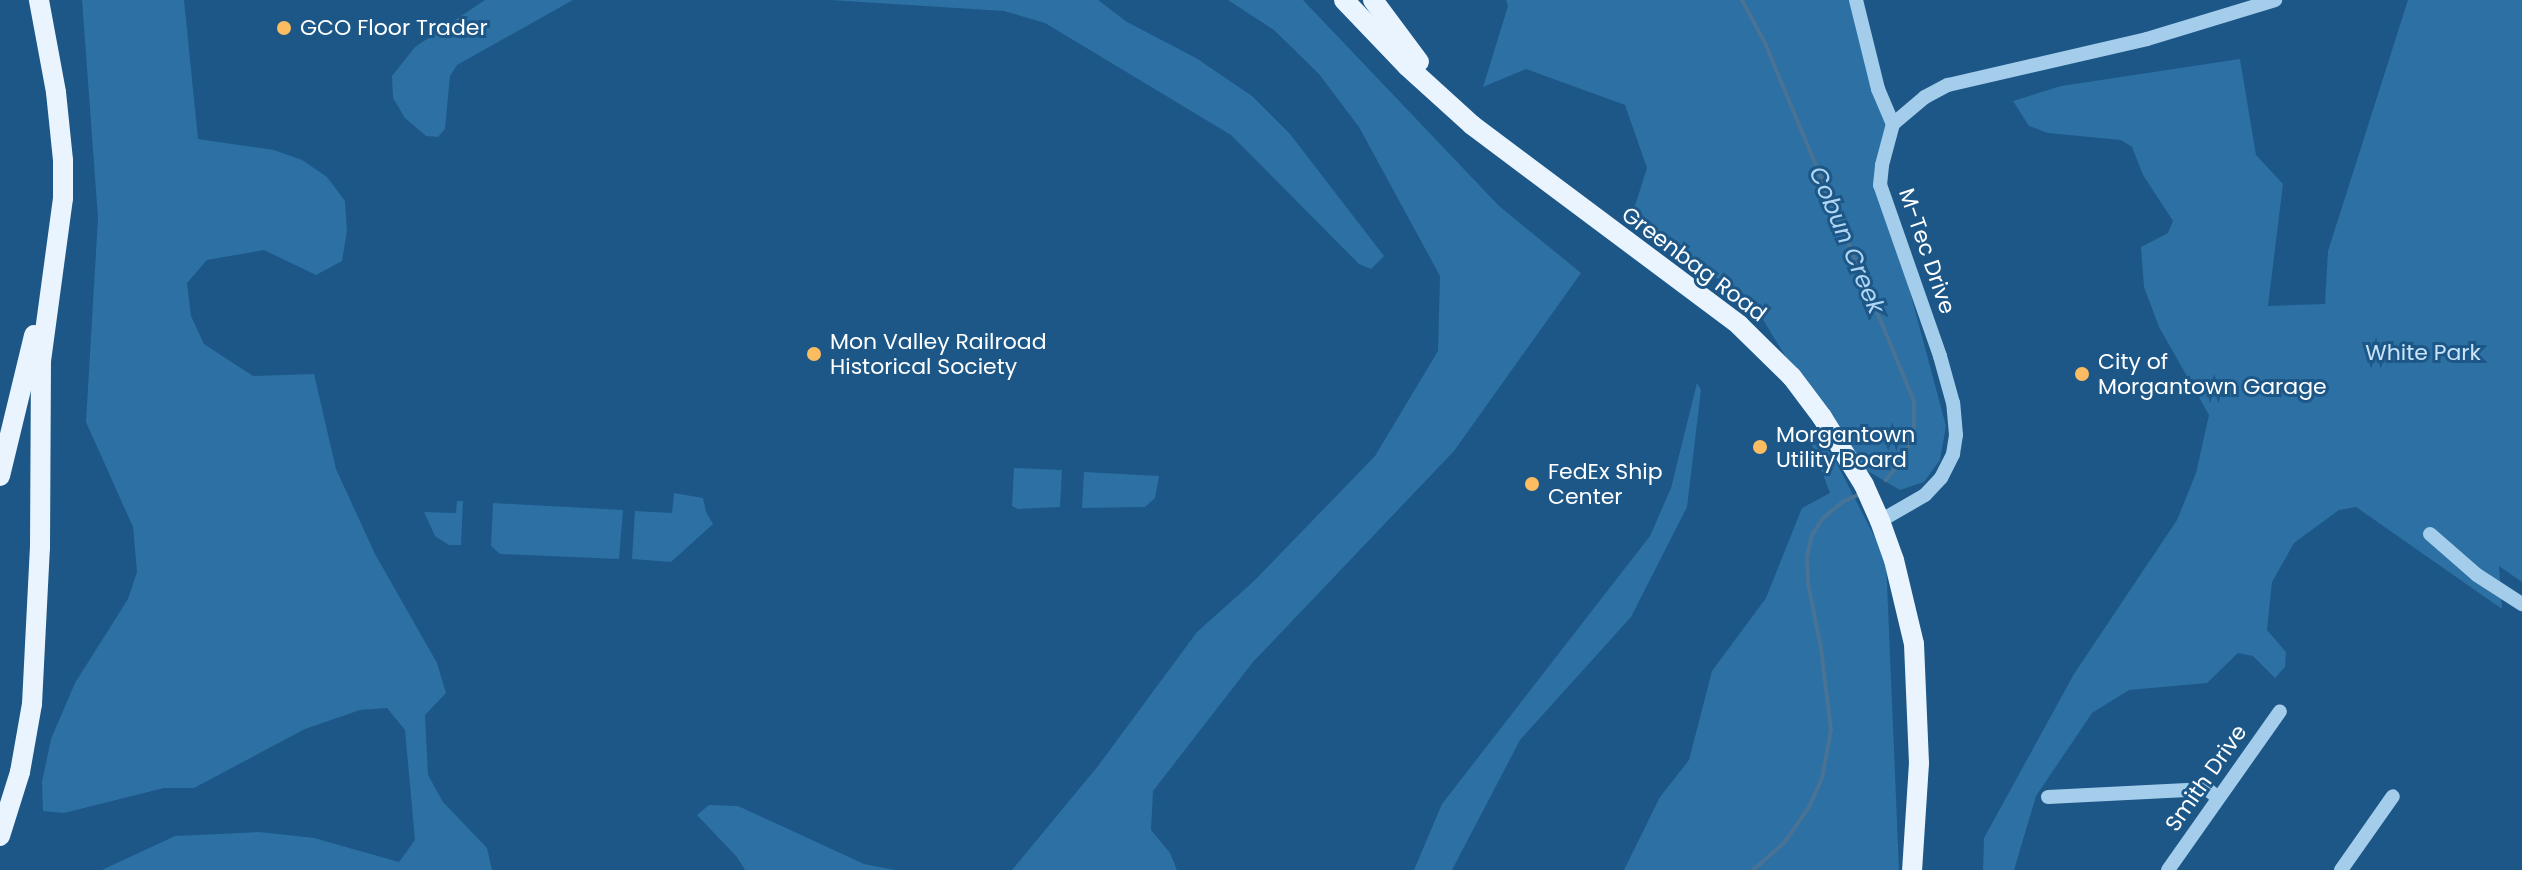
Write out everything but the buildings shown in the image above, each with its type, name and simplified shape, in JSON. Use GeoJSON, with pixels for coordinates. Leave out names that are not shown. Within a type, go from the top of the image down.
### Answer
{"type":"FeatureCollection","features":[{"type":"Feature","properties":{"kind":"main road"},"geometry":{"type":"LineString","coordinates":[[0,836],[20,772],[32,704],[40,548],[41,361],[62,210],[63,160],[39,0]]}},
{"type":"Feature","properties":{"kind":"main road","name":"Greenbag Road"},"geometry":{"type":"LineString","coordinates":[[1344,0],[1407,66],[1530,171],[1708,299],[1792,377],[1822,417],[1864,485],[1880,521],[1905,598],[1916,657],[1919,763],[1912,870]]}},
{"type":"Feature","properties":{"kind":"main road","name":"Greenbag Road"},"geometry":{"type":"LineString","coordinates":[[1373,0],[1453,107]]}},
{"type":"Feature","properties":{"kind":"main road"},"geometry":{"type":"LineString","coordinates":[[0,476],[25,367],[49,289]]}},
{"type":"Feature","properties":{"kind":"main road"},"geometry":{"type":"LineString","coordinates":[[13,426],[40,431]]}},
{"type":"Feature","properties":{"kind":"street"},"geometry":{"type":"LineString","coordinates":[[1856,0],[1878,89],[1893,124],[1925,97],[1948,85],[2147,39],[2275,0]]}},
{"type":"Feature","properties":{"kind":"street","name":"M-Tec Drive"},"geometry":{"type":"LineString","coordinates":[[1880,521],[1925,495],[1941,478],[1953,454],[1956,435],[1953,403],[1940,356],[1880,185],[1893,124]]}},
{"type":"Feature","properties":{"kind":"street"},"geometry":{"type":"LineString","coordinates":[[2430,534],[2477,575],[2522,604]]}},
{"type":"Feature","properties":{"kind":"street","name":"Smith Drive"},"geometry":{"type":"LineString","coordinates":[[2168,870],[2280,711]]}},
{"type":"Feature","properties":{"kind":"street"},"geometry":{"type":"LineString","coordinates":[[2048,797],[2207,789],[2218,798]]}},
{"type":"Feature","properties":{"kind":"street"},"geometry":{"type":"LineString","coordinates":[[2341,870],[2393,796]]}},
{"type":"Feature","properties":{"kind":"green space"},"geometry":{"type":"Polygon","coordinates":[[[82,0],[184,0],[198,139],[274,150],[302,160],[327,177],[345,201],[347,231],[342,261],[316,275],[264,250],[207,260],[187,283],[191,316],[204,344],[253,376],[314,374],[336,469],[375,554],[437,663],[446,693],[425,715],[428,775],[443,802],[487,848],[492,870],[102,870],[175,836],[259,832],[314,838],[399,862],[415,840],[405,730],[387,708],[360,710],[305,729],[194,788],[164,788],[64,813],[43,811],[42,782],[51,739],[75,683],[128,599],[137,572],[133,527],[86,422],[98,218],[82,0]]]}},
{"type":"Feature","properties":{"kind":"green space"},"geometry":{"type":"Polygon","coordinates":[[[485,0],[573,0],[457,65],[450,76],[445,129],[438,137],[426,136],[405,118],[393,98],[392,76],[415,47],[485,0]]]}},
{"type":"Feature","properties":{"kind":"green space"},"geometry":{"type":"Polygon","coordinates":[[[830,0],[1098,0],[1127,22],[1196,58],[1252,96],[1290,134],[1384,256],[1371,269],[1359,264],[1231,135],[1045,23],[1004,11],[830,0]]]}},
{"type":"Feature","properties":{"kind":"green space"},"geometry":{"type":"Polygon","coordinates":[[[1228,0],[1303,0],[1499,206],[1581,273],[1454,451],[1253,662],[1153,791],[1151,830],[1170,853],[1177,870],[1012,870],[1098,766],[1197,632],[1253,582],[1375,456],[1438,351],[1440,276],[1359,127],[1319,74],[1274,30],[1228,0]]]}},
{"type":"Feature","properties":{"kind":"green space"},"geometry":{"type":"Polygon","coordinates":[[[1506,0],[1857,0],[1893,124],[1882,165],[1887,206],[1946,426],[1940,460],[1924,482],[1900,490],[1849,460],[1749,297],[1686,260],[1631,218],[1647,168],[1625,105],[1526,69],[1483,87],[1508,6],[1506,0]]]}},
{"type":"Feature","properties":{"kind":"green space","name":"White Park"},"geometry":{"type":"Polygon","coordinates":[[[2408,0],[2522,0],[2522,582],[2499,566],[2502,609],[2356,507],[2339,510],[2294,543],[2272,582],[2267,630],[2286,652],[2285,667],[2275,678],[2253,656],[2238,653],[2207,683],[2129,690],[2092,713],[2036,796],[2014,870],[1983,870],[1984,838],[2074,674],[2177,520],[2196,473],[2209,415],[2159,327],[2144,287],[2141,247],[2168,233],[2173,221],[2143,175],[2132,147],[2121,140],[2048,133],[2029,126],[2013,101],[2061,86],[2240,59],[2256,155],[2283,184],[2268,306],[2325,304],[2328,251],[2408,0]]]}},
{"type":"Feature","properties":{"kind":"green space"},"geometry":{"type":"Polygon","coordinates":[[[1697,383],[1701,390],[1687,507],[1631,617],[1520,740],[1452,870],[1414,870],[1442,804],[1650,536],[1671,488],[1697,383]]]}},
{"type":"Feature","properties":{"kind":"green space"},"geometry":{"type":"Polygon","coordinates":[[[1805,427],[1833,456],[1886,559],[1899,870],[1624,870],[1660,797],[1689,760],[1712,671],[1766,598],[1802,508],[1830,493],[1805,427]]]}},
{"type":"Feature","properties":{"kind":"green space"},"geometry":{"type":"Polygon","coordinates":[[[1014,468],[1062,470],[1060,507],[1018,509],[1012,506],[1014,468]]]}},
{"type":"Feature","properties":{"kind":"green space"},"geometry":{"type":"Polygon","coordinates":[[[1084,472],[1159,476],[1155,498],[1145,507],[1082,508],[1084,472]]]}},
{"type":"Feature","properties":{"kind":"green space"},"geometry":{"type":"Polygon","coordinates":[[[674,493],[703,498],[713,524],[671,562],[632,559],[635,511],[672,513],[674,493]]]}},
{"type":"Feature","properties":{"kind":"green space"},"geometry":{"type":"Polygon","coordinates":[[[457,501],[463,501],[461,545],[449,545],[435,536],[424,512],[456,513],[457,501]]]}},
{"type":"Feature","properties":{"kind":"green space"},"geometry":{"type":"Polygon","coordinates":[[[493,503],[623,510],[619,559],[500,554],[491,546],[493,503]]]}},
{"type":"Feature","properties":{"kind":"green space"},"geometry":{"type":"Polygon","coordinates":[[[709,805],[738,806],[864,864],[895,870],[745,870],[737,857],[697,815],[709,805]]]}},
{"type":"Feature","properties":{"kind":"waterway","name":"Cobun Creek"},"geometry":{"type":"LineString","coordinates":[[1742,0],[1765,43],[1914,401],[1914,427],[1904,459],[1886,480]]}},
{"type":"Feature","properties":{"kind":"waterway","name":"Cobun Creek"},"geometry":{"type":"LineString","coordinates":[[1753,870],[1784,843],[1809,807],[1822,778],[1831,730],[1821,648],[1808,583],[1807,558],[1812,535],[1823,518],[1844,501],[1858,495]]}},
{"type":"Feature","properties":{"kind":"place","name":"GCO Floor Trader"},"geometry":{"type":"Point","coordinates":[284,28]}},
{"type":"Feature","properties":{"kind":"place","name":"Mon Valley Railroad Historical Society"},"geometry":{"type":"Point","coordinates":[814,354]}},
{"type":"Feature","properties":{"kind":"place","name":"City of Morgantown Garage"},"geometry":{"type":"Point","coordinates":[2082,374]}},
{"type":"Feature","properties":{"kind":"place","name":"Morgantown Utility Board"},"geometry":{"type":"Point","coordinates":[1760,447]}},
{"type":"Feature","properties":{"kind":"place","name":"FedEx Ship Center"},"geometry":{"type":"Point","coordinates":[1532,484]}}]}
